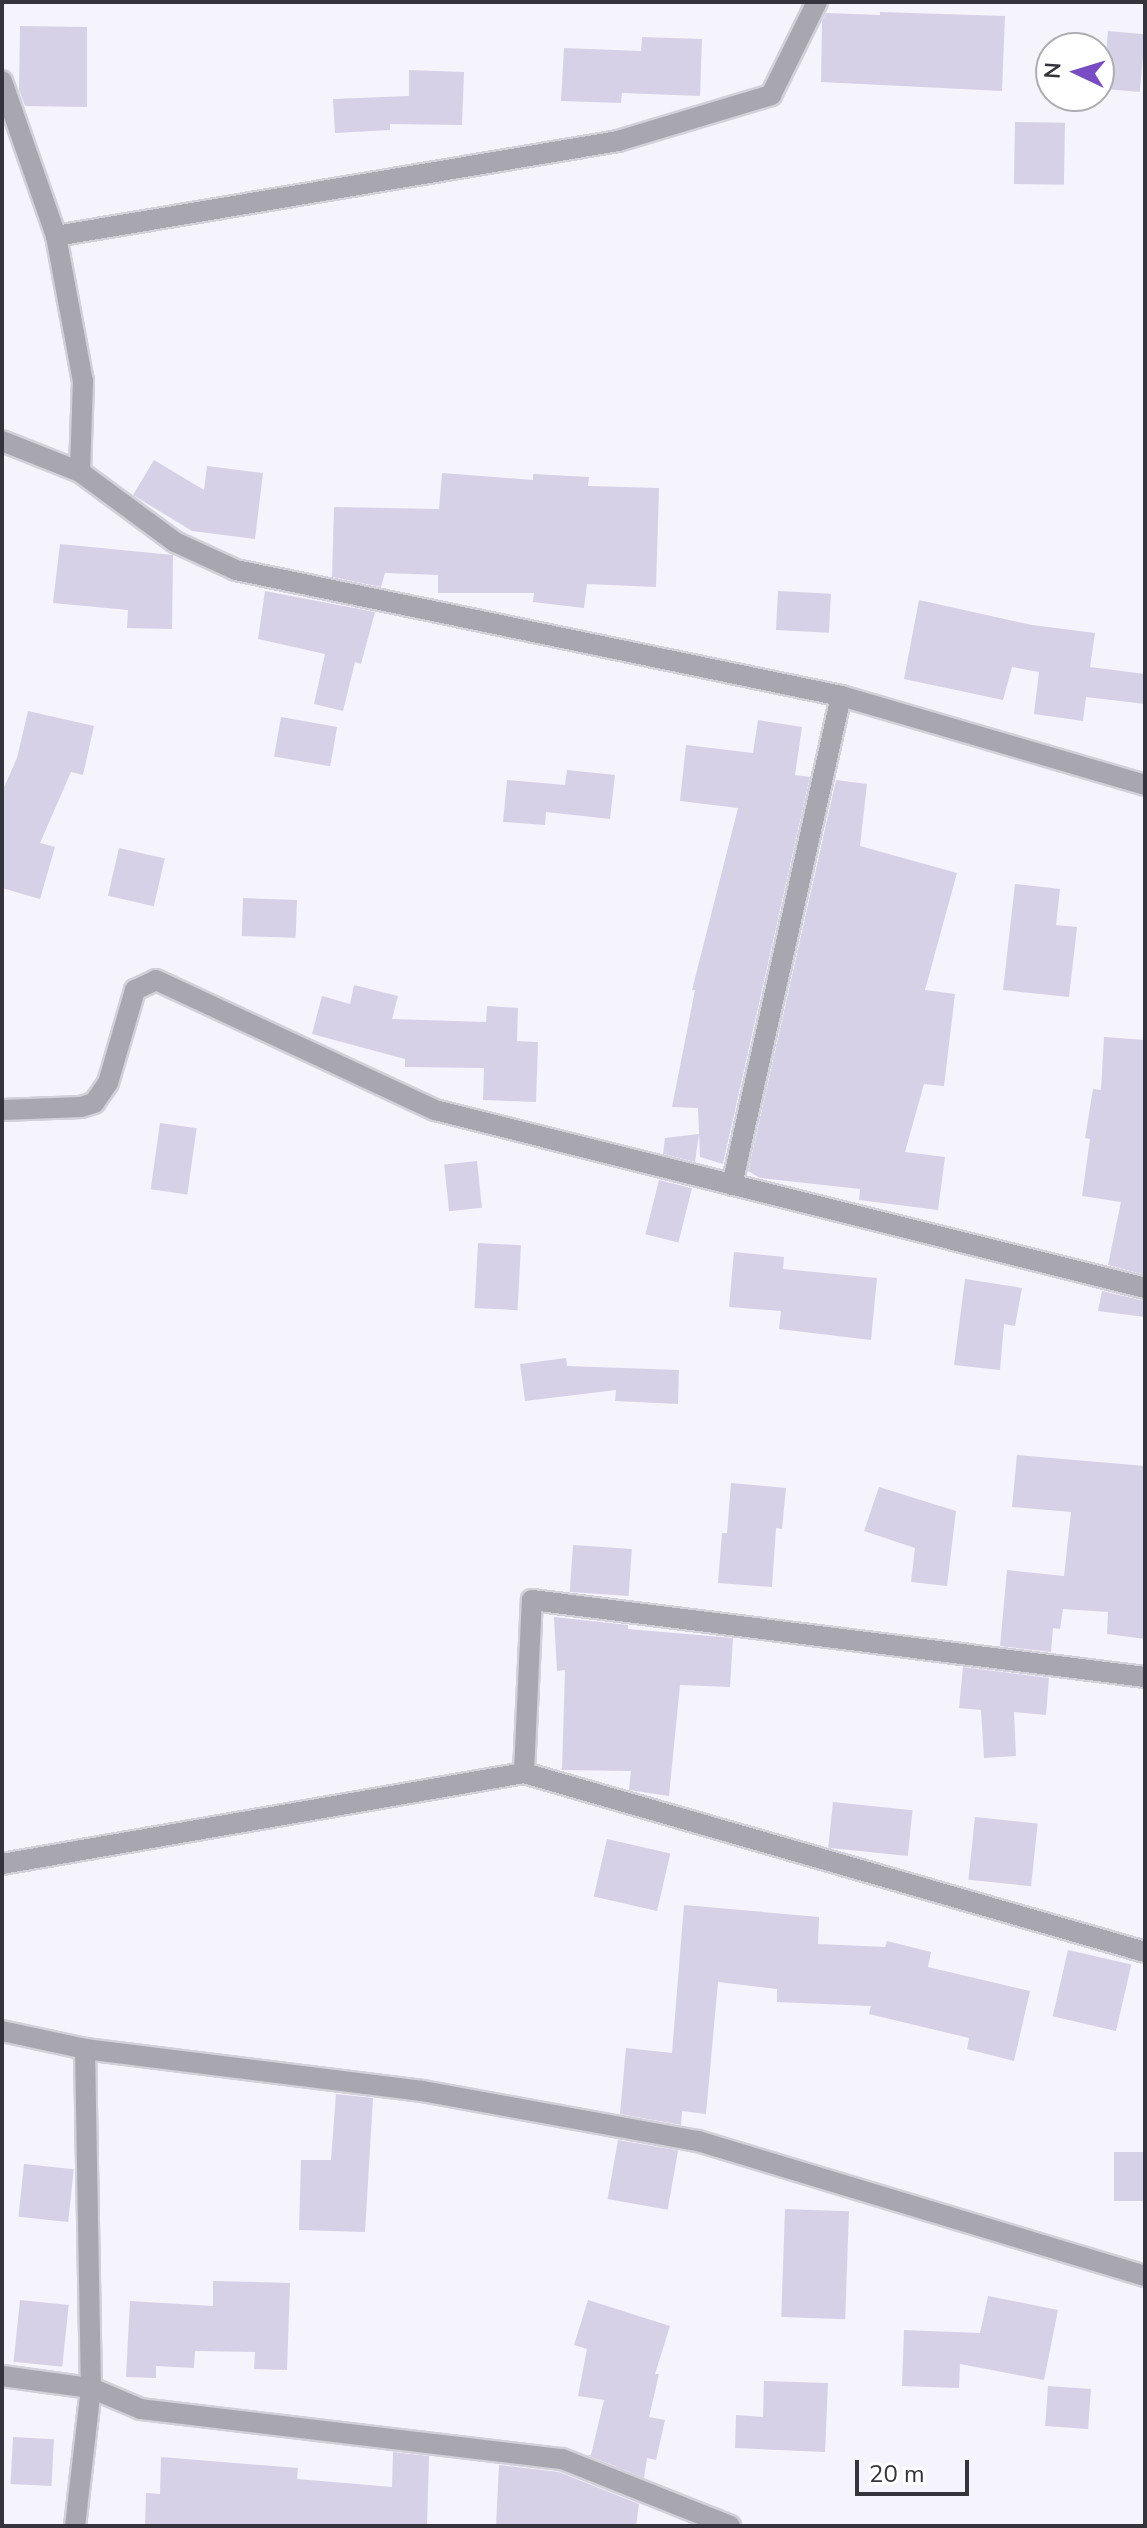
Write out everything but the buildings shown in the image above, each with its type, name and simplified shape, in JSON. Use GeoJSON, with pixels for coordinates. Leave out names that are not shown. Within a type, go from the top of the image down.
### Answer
{"type":"FeatureCollection","features":[{"type":"Feature","properties":{"kind":"street"},"geometry":{"type":"LineString","coordinates":[[56,236],[618,141],[771,95],[817,2]]}},
{"type":"Feature","properties":{"kind":"street"},"geometry":{"type":"LineString","coordinates":[[2,81],[56,236],[83,381],[80,472]]}},
{"type":"Feature","properties":{"kind":"street"},"geometry":{"type":"LineString","coordinates":[[2,441],[80,472],[175,542],[236,570],[841,696],[1145,785]]}},
{"type":"Feature","properties":{"kind":"street"},"geometry":{"type":"LineString","coordinates":[[732,1185],[841,696]]}},
{"type":"Feature","properties":{"kind":"street"},"geometry":{"type":"LineString","coordinates":[[2,1110],[81,1107],[94,1103],[108,1083],[135,990],[156,980],[435,1110],[1145,1288]]}},
{"type":"Feature","properties":{"kind":"street"},"geometry":{"type":"LineString","coordinates":[[524,1773],[532,1600],[1145,1677]]}},
{"type":"Feature","properties":{"kind":"street"},"geometry":{"type":"LineString","coordinates":[[2,1864],[524,1773],[1145,1952]]}},
{"type":"Feature","properties":{"kind":"street"},"geometry":{"type":"LineString","coordinates":[[2,2031],[85,2049],[422,2091],[698,2141],[1145,2276]]}},
{"type":"Feature","properties":{"kind":"street"},"geometry":{"type":"LineString","coordinates":[[75,2526],[91,2388],[85,2049]]}},
{"type":"Feature","properties":{"kind":"street"},"geometry":{"type":"LineString","coordinates":[[2,2376],[91,2388],[141,2409],[562,2459],[730,2526]]}}]}
